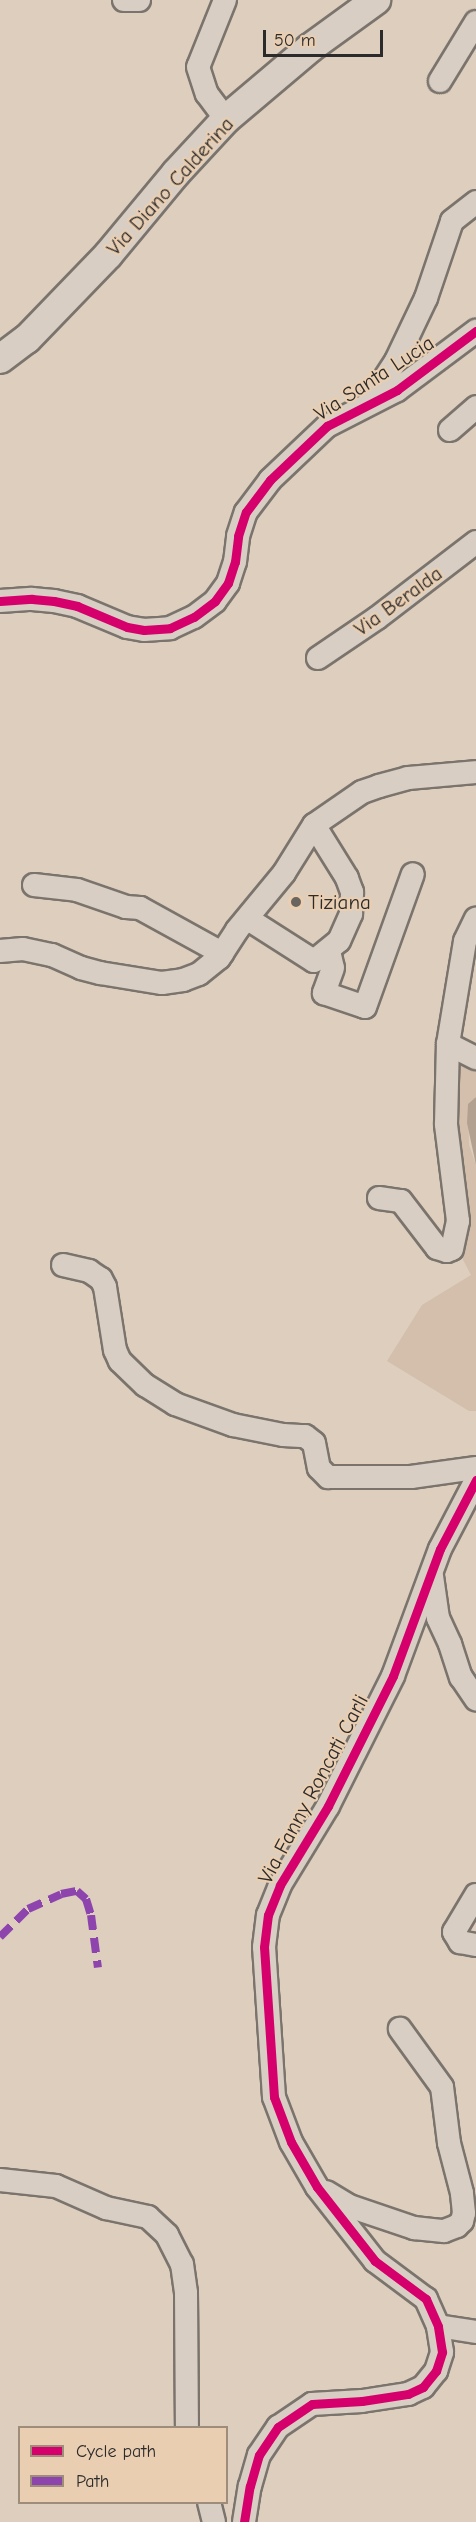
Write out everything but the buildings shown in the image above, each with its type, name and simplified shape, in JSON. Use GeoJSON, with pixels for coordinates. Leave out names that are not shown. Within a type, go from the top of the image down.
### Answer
{"type":"FeatureCollection","features":[{"type":"Feature","properties":{"kind":"main road","name":"Via Diano Calderina"},"geometry":{"type":"LineString","coordinates":[[0,359],[27,339],[108,255],[176,173],[226,119],[310,48],[376,0]]}},
{"type":"Feature","properties":{"kind":"street"},"geometry":{"type":"LineString","coordinates":[[124,0],[140,0]]}},
{"type":"Feature","properties":{"kind":"street"},"geometry":{"type":"LineString","coordinates":[[225,0],[198,67],[207,94],[226,119]]}},
{"type":"Feature","properties":{"kind":"street"},"geometry":{"type":"LineString","coordinates":[[440,81],[476,22]]}},
{"type":"Feature","properties":{"kind":"street","name":"Via Santa Lucia"},"geometry":{"type":"LineString","coordinates":[[368,404],[396,361],[426,298],[452,221],[476,202]]}},
{"type":"Feature","properties":{"kind":"street","name":"Via Santa Lucia"},"geometry":{"type":"LineString","coordinates":[[0,601],[32,599],[54,601],[77,606],[127,627],[144,630],[170,628],[195,618],[215,601],[228,583],[235,562],[242,524],[253,501],[327,426],[397,390],[476,331]]}},
{"type":"Feature","properties":{"kind":"street"},"geometry":{"type":"LineString","coordinates":[[450,430],[476,407]]}},
{"type":"Feature","properties":{"kind":"street","name":"Via Beralda"},"geometry":{"type":"LineString","coordinates":[[318,658],[377,618],[476,542]]}},
{"type":"Feature","properties":{"kind":"street"},"geometry":{"type":"LineString","coordinates":[[0,951],[23,950],[52,955],[81,968],[100,973],[162,983],[183,980],[199,974],[222,953],[284,873],[314,825],[362,792],[379,786],[408,778],[476,772]]}},
{"type":"Feature","properties":{"kind":"street"},"geometry":{"type":"LineString","coordinates":[[248,919],[314,961],[339,941],[351,914],[352,892],[314,825]]}},
{"type":"Feature","properties":{"kind":"street"},"geometry":{"type":"LineString","coordinates":[[329,951],[333,968],[324,993],[365,1007],[413,874]]}},
{"type":"Feature","properties":{"kind":"street"},"geometry":{"type":"LineString","coordinates":[[34,885],[77,890],[126,908],[140,908],[222,953]]}},
{"type":"Feature","properties":{"kind":"street"},"geometry":{"type":"LineString","coordinates":[[379,1198],[401,1201],[437,1248],[447,1251],[452,1248],[458,1221],[446,1124],[448,1044],[465,941],[476,918]]}},
{"type":"Feature","properties":{"kind":"street"},"geometry":{"type":"LineString","coordinates":[[448,1044],[476,1058]]}},
{"type":"Feature","properties":{"kind":"street"},"geometry":{"type":"LineString","coordinates":[[63,1265],[89,1271],[101,1279],[105,1287],[115,1350],[120,1361],[145,1385],[175,1404],[233,1425],[283,1435],[305,1436],[314,1443],[319,1468],[328,1477],[411,1477],[476,1468]]}},
{"type":"Feature","properties":{"kind":"street","name":"Via Fanny Roncati Carli"},"geometry":{"type":"LineString","coordinates":[[244,2522],[250,2486],[259,2455],[278,2427],[312,2404],[362,2401],[408,2394],[423,2387],[436,2371],[442,2352],[438,2326],[426,2300],[375,2261],[317,2187],[291,2142],[274,2097],[264,1955],[268,1915],[280,1885],[328,1806],[393,1676],[432,1571],[476,1480]]}},
{"type":"Feature","properties":{"kind":"street"},"geometry":{"type":"LineString","coordinates":[[432,1571],[438,1618],[450,1644],[460,1677],[476,1699]]}},
{"type":"Feature","properties":{"kind":"street"},"geometry":{"type":"LineString","coordinates":[[476,1895],[454,1932],[460,1942],[476,1945]]}},
{"type":"Feature","properties":{"kind":"street","name":"Via Fanny Roncati Carli"},"geometry":{"type":"LineString","coordinates":[[317,2187],[349,2206],[414,2228],[444,2231],[457,2226],[462,2221],[464,2213],[462,2193],[449,2143],[442,2087],[400,2029]]}},
{"type":"Feature","properties":{"kind":"street"},"geometry":{"type":"LineString","coordinates":[[0,2180],[57,2186],[106,2208],[148,2217],[166,2235],[182,2264],[186,2293],[187,2426]]}},
{"type":"Feature","properties":{"kind":"street"},"geometry":{"type":"LineString","coordinates":[[438,2326],[476,2332]]}},
{"type":"Feature","properties":{"kind":"street"},"geometry":{"type":"LineString","coordinates":[[210,2504],[214,2522]]}},
{"type":"Feature","properties":{"kind":"shaded area"},"geometry":{"type":"Polygon","coordinates":[[[453,1053],[476,1066],[476,1097],[468,1104],[469,1145],[476,1165],[476,1411],[469,1411],[387,1361],[422,1305],[471,1275],[459,1252],[453,1053]]]}},
{"type":"Feature","properties":{"kind":"shaded area"},"geometry":{"type":"Polygon","coordinates":[[[476,1097],[476,1165],[467,1123],[468,1104],[476,1097]]]}},
{"type":"Feature","properties":{"kind":"marked path"},"geometry":{"type":"LineString","coordinates":[[0,1937],[28,1909],[61,1894],[77,1891],[86,1899],[91,1915],[98,1968]]}},
{"type":"Feature","properties":{"kind":"cycle path"},"geometry":{"type":"LineString","coordinates":[[0,601],[32,599],[54,601],[77,606],[127,627],[144,630],[170,628],[194,617],[215,601],[228,583],[235,562],[238,536],[246,512],[270,480],[327,426],[397,390],[476,331]]}},
{"type":"Feature","properties":{"kind":"cycle path"},"geometry":{"type":"LineString","coordinates":[[244,2522],[250,2486],[259,2455],[278,2427],[312,2404],[362,2401],[408,2394],[423,2387],[436,2371],[442,2352],[438,2326],[426,2299],[375,2261],[317,2187],[291,2142],[274,2097],[264,1947],[268,1915],[280,1885],[328,1806],[393,1676],[440,1549],[476,1480]]}},
{"type":"Feature","properties":{"kind":"place","name":"Tiziana"},"geometry":{"type":"Point","coordinates":[296,902]}}]}
